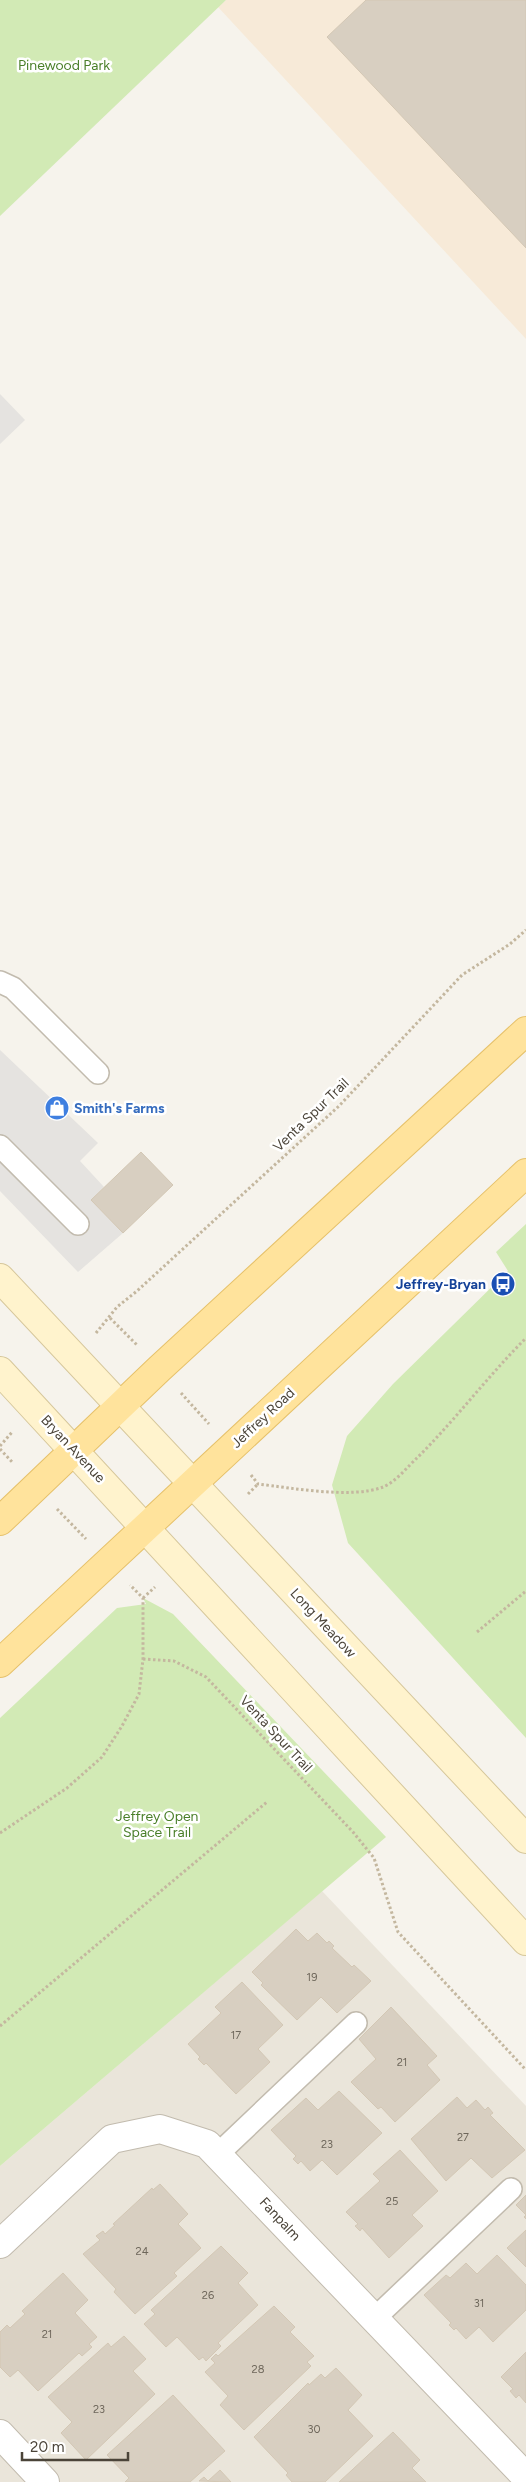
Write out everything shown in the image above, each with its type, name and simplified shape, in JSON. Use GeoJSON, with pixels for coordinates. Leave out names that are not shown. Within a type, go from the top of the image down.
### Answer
{"type":"FeatureCollection","features":[{"type":"Feature","properties":{"kind":"main road"},"geometry":{"type":"LineString","coordinates":[[0,1521],[159,1369],[526,1031]]}},
{"type":"Feature","properties":{"kind":"main road","name":"Jeffrey Road"},"geometry":{"type":"LineString","coordinates":[[0,1663],[109,1563],[191,1483],[526,1173]]}},
{"type":"Feature","properties":{"kind":"street"},"geometry":{"type":"LineString","coordinates":[[0,1278],[120,1407]]}},
{"type":"Feature","properties":{"kind":"street","name":"Bryan Avenue"},"geometry":{"type":"LineString","coordinates":[[0,1371],[146,1527]]}},
{"type":"Feature","properties":{"kind":"street","name":"Long Meadow"},"geometry":{"type":"LineString","coordinates":[[120,1407],[526,1839]]}},
{"type":"Feature","properties":{"kind":"street"},"geometry":{"type":"LineString","coordinates":[[146,1527],[526,1940]]}},
{"type":"Feature","properties":{"kind":"street","name":"Fanpalm"},"geometry":{"type":"LineString","coordinates":[[0,2244],[112,2139],[160,2129],[207,2144],[526,2477]]}},
{"type":"Feature","properties":{"kind":"street"},"geometry":{"type":"LineString","coordinates":[[0,2434],[45,2482]]}},
{"type":"Feature","properties":{"kind":"lane"},"geometry":{"type":"LineString","coordinates":[[0,982],[13,988],[98,1074]]}},
{"type":"Feature","properties":{"kind":"lane"},"geometry":{"type":"LineString","coordinates":[[0,1146],[78,1224]]}},
{"type":"Feature","properties":{"kind":"lane"},"geometry":{"type":"LineString","coordinates":[[218,2154],[356,2023]]}},
{"type":"Feature","properties":{"kind":"lane"},"geometry":{"type":"LineString","coordinates":[[374,2319],[511,2189]]}},
{"type":"Feature","properties":{"kind":"path","name":"Venta Spur Trail"},"geometry":{"type":"LineString","coordinates":[[159,1369],[110,1318],[118,1306],[339,1106],[462,975],[510,944],[526,930]]}},
{"type":"Feature","properties":{"kind":"path"},"geometry":{"type":"LineString","coordinates":[[258,1484],[317,1491],[350,1492],[384,1486],[406,1469],[446,1430],[526,1338]]}},
{"type":"Feature","properties":{"kind":"path"},"geometry":{"type":"LineString","coordinates":[[0,1449],[143,1598],[143,1659],[139,1694],[102,1758],[67,1788],[0,1833]]}},
{"type":"Feature","properties":{"kind":"path"},"geometry":{"type":"LineString","coordinates":[[477,1632],[526,1592]]}},
{"type":"Feature","properties":{"kind":"path","name":"Venta Spur Trail"},"geometry":{"type":"LineString","coordinates":[[143,1659],[174,1661],[206,1677],[353,1832],[374,1858],[398,1932],[526,2070]]}},
{"type":"Feature","properties":{"kind":"path"},"geometry":{"type":"LineString","coordinates":[[0,2026],[267,1802]]}},
{"type":"Feature","properties":{"kind":"shaded area"},"geometry":{"type":"Polygon","coordinates":[[[226,0],[526,0],[526,339],[218,7],[226,0]]]}},
{"type":"Feature","properties":{"kind":"shaded area"},"geometry":{"type":"Polygon","coordinates":[[[0,394],[25,420],[0,444],[0,394]]]}},
{"type":"Feature","properties":{"kind":"shaded area"},"geometry":{"type":"Polygon","coordinates":[[[0,1050],[98,1143],[80,1161],[104,1187],[91,1200],[123,1233],[78,1272],[0,1191],[0,1050]]]}},
{"type":"Feature","properties":{"kind":"shaded area"},"geometry":{"type":"Polygon","coordinates":[[[322,1891],[526,2106],[526,2482],[0,2482],[0,2166],[322,1891]]]}},
{"type":"Feature","properties":{"kind":"green space","name":"Pinewood Park"},"geometry":{"type":"Polygon","coordinates":[[[0,0],[226,0],[0,216],[0,0]]]}},
{"type":"Feature","properties":{"kind":"green space"},"geometry":{"type":"Polygon","coordinates":[[[526,1224],[526,1738],[348,1543],[332,1485],[347,1436],[393,1384],[508,1271],[496,1252],[526,1224]]]}},
{"type":"Feature","properties":{"kind":"green space","name":"Jeffrey Open Space Trail"},"geometry":{"type":"Polygon","coordinates":[[[143,1598],[173,1614],[386,1837],[0,2166],[0,1718],[117,1608],[146,1604],[143,1598]]]}},
{"type":"Feature","properties":{"kind":"building"},"geometry":{"type":"Polygon","coordinates":[[[366,0],[526,0],[526,248],[327,37],[366,0]]]}},
{"type":"Feature","properties":{"kind":"building"},"geometry":{"type":"Polygon","coordinates":[[[141,1152],[173,1185],[123,1233],[91,1200],[141,1152]]]}},
{"type":"Feature","properties":{"kind":"building"},"geometry":{"type":"Polygon","coordinates":[[[296,1929],[308,1941],[317,1933],[327,1943],[329,1941],[334,1946],[332,1948],[352,1967],[354,1965],[371,1981],[337,2013],[321,1997],[297,2020],[261,1985],[263,1983],[252,1972],[296,1929]]]}},
{"type":"Feature","properties":{"kind":"building"},"geometry":{"type":"Polygon","coordinates":[[[242,1982],[283,2025],[258,2049],[270,2062],[236,2094],[206,2063],[204,2065],[198,2059],[200,2057],[188,2044],[221,2013],[215,2007],[242,1982]]]}},
{"type":"Feature","properties":{"kind":"building"},"geometry":{"type":"Polygon","coordinates":[[[391,2007],[437,2056],[427,2065],[440,2080],[395,2122],[381,2107],[378,2109],[351,2082],[376,2059],[359,2039],[391,2007]]]}},
{"type":"Feature","properties":{"kind":"building"},"geometry":{"type":"Polygon","coordinates":[[[339,2091],[382,2133],[337,2175],[322,2160],[310,2171],[301,2161],[298,2164],[293,2159],[296,2156],[271,2130],[306,2098],[318,2110],[339,2091]]]}},
{"type":"Feature","properties":{"kind":"building"},"geometry":{"type":"Polygon","coordinates":[[[457,2097],[467,2108],[476,2100],[485,2110],[488,2107],[493,2113],[490,2115],[525,2150],[492,2178],[471,2158],[446,2181],[411,2139],[457,2097]]]}},
{"type":"Feature","properties":{"kind":"building"},"geometry":{"type":"Polygon","coordinates":[[[400,2150],[438,2191],[412,2215],[423,2226],[389,2258],[362,2228],[360,2231],[355,2226],[358,2224],[346,2212],[380,2181],[373,2174],[400,2150]]]}},
{"type":"Feature","properties":{"kind":"building"},"geometry":{"type":"Polygon","coordinates":[[[160,2184],[188,2214],[178,2224],[201,2248],[174,2273],[177,2276],[135,2314],[114,2292],[116,2289],[83,2254],[100,2240],[96,2236],[103,2231],[105,2234],[115,2225],[113,2224],[152,2188],[153,2190],[160,2184]]]}},
{"type":"Feature","properties":{"kind":"building"},"geometry":{"type":"Polygon","coordinates":[[[526,2195],[526,2215],[516,2205],[526,2195]]]}},
{"type":"Feature","properties":{"kind":"building"},"geometry":{"type":"Polygon","coordinates":[[[526,2230],[526,2267],[507,2248],[526,2230]]]}},
{"type":"Feature","properties":{"kind":"building"},"geometry":{"type":"Polygon","coordinates":[[[221,2246],[248,2273],[238,2283],[258,2305],[218,2343],[221,2346],[206,2361],[203,2357],[199,2360],[177,2337],[166,2347],[144,2324],[155,2314],[151,2310],[221,2246]]]}},
{"type":"Feature","properties":{"kind":"building"},"geometry":{"type":"Polygon","coordinates":[[[497,2255],[526,2285],[526,2310],[493,2342],[479,2327],[466,2339],[456,2328],[454,2330],[449,2325],[451,2323],[424,2295],[446,2275],[450,2278],[466,2263],[477,2274],[497,2255]]]}},
{"type":"Feature","properties":{"kind":"building"},"geometry":{"type":"Polygon","coordinates":[[[63,2273],[88,2300],[75,2313],[97,2337],[89,2344],[92,2347],[82,2356],[79,2353],[38,2391],[18,2370],[10,2377],[0,2367],[0,2332],[7,2325],[10,2328],[25,2314],[22,2311],[63,2273]]]}},
{"type":"Feature","properties":{"kind":"building"},"geometry":{"type":"Polygon","coordinates":[[[274,2306],[295,2327],[290,2332],[314,2356],[307,2362],[311,2366],[244,2430],[220,2405],[228,2396],[205,2372],[215,2363],[211,2359],[216,2354],[218,2356],[274,2306]]]}},
{"type":"Feature","properties":{"kind":"building"},"geometry":{"type":"Polygon","coordinates":[[[124,2336],[146,2359],[133,2371],[155,2394],[86,2460],[61,2433],[72,2422],[48,2397],[108,2343],[111,2347],[124,2336]]]}},
{"type":"Feature","properties":{"kind":"building"},"geometry":{"type":"Polygon","coordinates":[[[526,2352],[526,2403],[519,2395],[516,2398],[510,2391],[513,2389],[501,2377],[526,2352]]]}},
{"type":"Feature","properties":{"kind":"building"},"geometry":{"type":"Polygon","coordinates":[[[336,2368],[362,2395],[348,2410],[373,2436],[325,2482],[292,2482],[286,2475],[288,2473],[254,2437],[308,2383],[309,2385],[321,2374],[325,2378],[336,2368]]]}},
{"type":"Feature","properties":{"kind":"building"},"geometry":{"type":"Polygon","coordinates":[[[173,2395],[225,2451],[190,2482],[125,2482],[129,2478],[107,2455],[173,2395]]]}},
{"type":"Feature","properties":{"kind":"building"},"geometry":{"type":"Polygon","coordinates":[[[393,2432],[420,2460],[412,2468],[426,2482],[339,2482],[393,2432]]]}},
{"type":"Feature","properties":{"kind":"building"},"geometry":{"type":"Polygon","coordinates":[[[220,2470],[231,2482],[199,2481],[204,2477],[208,2481],[220,2470]]]}},
{"type":"Feature","properties":{"kind":"place","name":"Smith's Farms"},"geometry":{"type":"Point","coordinates":[57,1108]}},
{"type":"Feature","properties":{"kind":"place","name":"Jeffrey-Bryan"},"geometry":{"type":"Point","coordinates":[503,1284]}}]}
